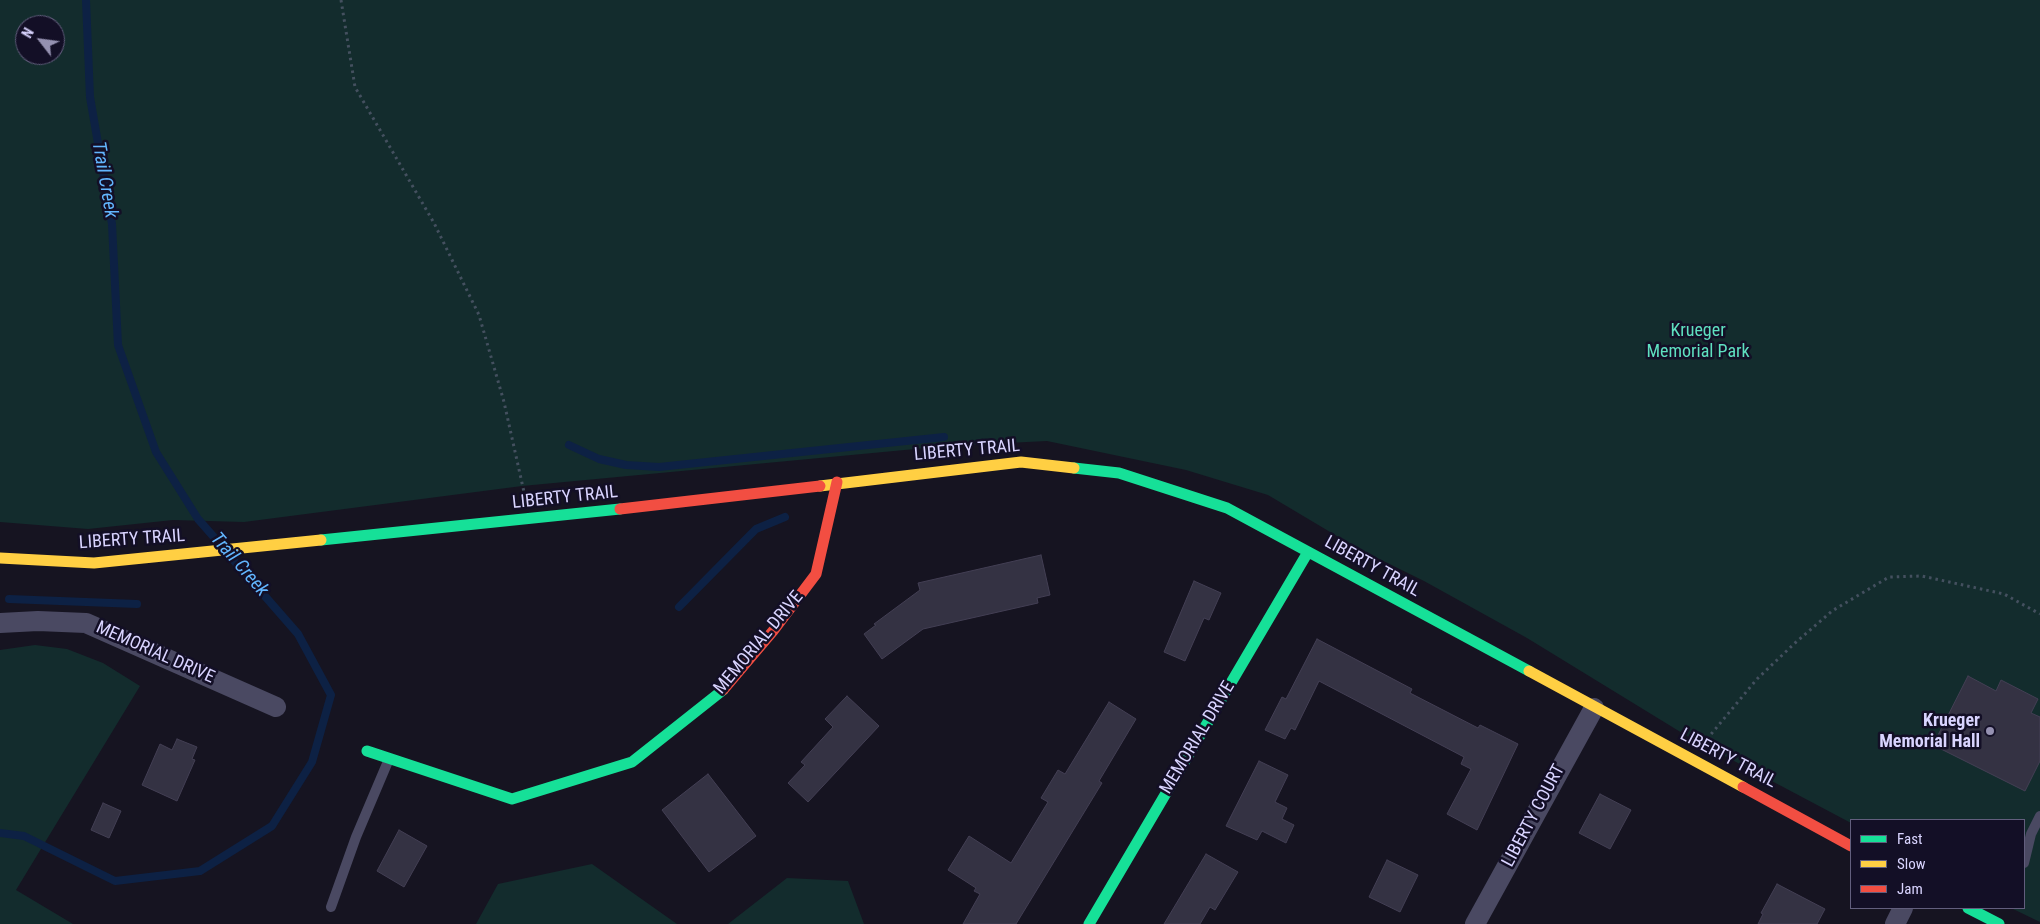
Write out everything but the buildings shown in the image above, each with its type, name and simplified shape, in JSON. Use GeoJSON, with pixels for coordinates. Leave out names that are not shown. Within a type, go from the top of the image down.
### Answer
{"type":"FeatureCollection","features":[{"type":"Feature","properties":{"kind":"street","name":"LIBERTY TRAIL"},"geometry":{"type":"LineString","coordinates":[[0,558],[94,563],[698,501],[837,482],[1021,462],[1118,473],[1227,508],[1850,845]]}},
{"type":"Feature","properties":{"kind":"street","name":"MEMORIAL DRIVE"},"geometry":{"type":"LineString","coordinates":[[367,751],[512,799],[632,762],[720,693],[773,631],[816,574],[837,482]]}},
{"type":"Feature","properties":{"kind":"street","name":"MEMORIAL DRIVE"},"geometry":{"type":"LineString","coordinates":[[1089,924],[1308,552]]}},
{"type":"Feature","properties":{"kind":"street","name":"MEMORIAL DRIVE"},"geometry":{"type":"LineString","coordinates":[[0,624],[38,621],[86,623],[276,707]]}},
{"type":"Feature","properties":{"kind":"street","name":"LIBERTY COURT"},"geometry":{"type":"LineString","coordinates":[[1475,924],[1594,708]]}},
{"type":"Feature","properties":{"kind":"street"},"geometry":{"type":"LineString","coordinates":[[1895,924],[1902,909]]}},
{"type":"Feature","properties":{"kind":"street"},"geometry":{"type":"LineString","coordinates":[[1970,909],[1997,920]]}},
{"type":"Feature","properties":{"kind":"lane"},"geometry":{"type":"LineString","coordinates":[[331,907],[356,837],[390,758]]}},
{"type":"Feature","properties":{"kind":"lane"},"geometry":{"type":"LineString","coordinates":[[2025,859],[2031,834],[2040,816]]}},
{"type":"Feature","properties":{"kind":"path"},"geometry":{"type":"LineString","coordinates":[[341,0],[355,87],[434,223],[479,315],[504,402],[531,519]]}},
{"type":"Feature","properties":{"kind":"path"},"geometry":{"type":"LineString","coordinates":[[1693,760],[1716,725],[1757,679],[1795,642],[1832,610],[1889,577],[1922,576],[2004,594],[2040,614]]}},
{"type":"Feature","properties":{"kind":"green space","name":"Krueger Memorial Park"},"geometry":{"type":"Polygon","coordinates":[[[0,0],[2040,0],[2040,922],[2013,909],[2025,909],[2025,819],[1850,819],[1850,822],[1687,736],[1527,638],[1424,581],[1357,548],[1268,495],[1186,470],[1047,441],[947,446],[522,486],[244,522],[173,520],[88,529],[0,522],[0,0]]]}},
{"type":"Feature","properties":{"kind":"green space"},"geometry":{"type":"Polygon","coordinates":[[[35,645],[67,649],[103,663],[140,686],[16,890],[73,924],[0,924],[0,650],[35,645]]]}},
{"type":"Feature","properties":{"kind":"green space"},"geometry":{"type":"Polygon","coordinates":[[[592,864],[677,924],[476,924],[498,884],[592,864]]]}},
{"type":"Feature","properties":{"kind":"green space"},"geometry":{"type":"Polygon","coordinates":[[[787,878],[848,881],[864,924],[728,924],[787,878]]]}},
{"type":"Feature","properties":{"kind":"waterway","name":"Trail Creek"},"geometry":{"type":"LineString","coordinates":[[86,0],[90,97],[112,224],[118,345],[156,452],[198,519],[220,544]]}},
{"type":"Feature","properties":{"kind":"waterway"},"geometry":{"type":"LineString","coordinates":[[569,445],[599,459],[626,465],[659,467],[944,437]]}},
{"type":"Feature","properties":{"kind":"waterway"},"geometry":{"type":"LineString","coordinates":[[679,607],[756,529],[785,517]]}},
{"type":"Feature","properties":{"kind":"waterway","name":"Trail Creek"},"geometry":{"type":"LineString","coordinates":[[0,833],[24,836],[115,881],[200,871],[272,826],[312,762],[331,695],[298,634],[229,555]]}},
{"type":"Feature","properties":{"kind":"waterway"},"geometry":{"type":"LineString","coordinates":[[9,599],[137,604]]}},
{"type":"Feature","properties":{"kind":"traffic: fast"},"geometry":{"type":"LineString","coordinates":[[1074,468],[1119,473],[1227,508],[1529,671]]}},
{"type":"Feature","properties":{"kind":"traffic: fast"},"geometry":{"type":"LineString","coordinates":[[321,540],[620,509]]}},
{"type":"Feature","properties":{"kind":"traffic: fast"},"geometry":{"type":"LineString","coordinates":[[1089,924],[1308,552]]}},
{"type":"Feature","properties":{"kind":"traffic: fast"},"geometry":{"type":"LineString","coordinates":[[367,751],[512,799],[632,762],[723,690]]}},
{"type":"Feature","properties":{"kind":"traffic: fast"},"geometry":{"type":"LineString","coordinates":[[1970,909],[1999,924]]}},
{"type":"Feature","properties":{"kind":"traffic: slow"},"geometry":{"type":"LineString","coordinates":[[820,486],[1021,462],[1074,468]]}},
{"type":"Feature","properties":{"kind":"traffic: slow"},"geometry":{"type":"LineString","coordinates":[[0,558],[94,563],[321,540]]}},
{"type":"Feature","properties":{"kind":"traffic: slow"},"geometry":{"type":"LineString","coordinates":[[1529,671],[1743,787]]}},
{"type":"Feature","properties":{"kind":"traffic: jam"},"geometry":{"type":"LineString","coordinates":[[723,690],[773,631],[816,574],[837,482]]}},
{"type":"Feature","properties":{"kind":"traffic: jam"},"geometry":{"type":"LineString","coordinates":[[620,509],[820,486]]}},
{"type":"Feature","properties":{"kind":"traffic: jam"},"geometry":{"type":"LineString","coordinates":[[1743,787],[1850,845]]}},
{"type":"Feature","properties":{"kind":"place","name":"Krueger Memorial Hall"},"geometry":{"type":"Point","coordinates":[1990,731]}}]}
